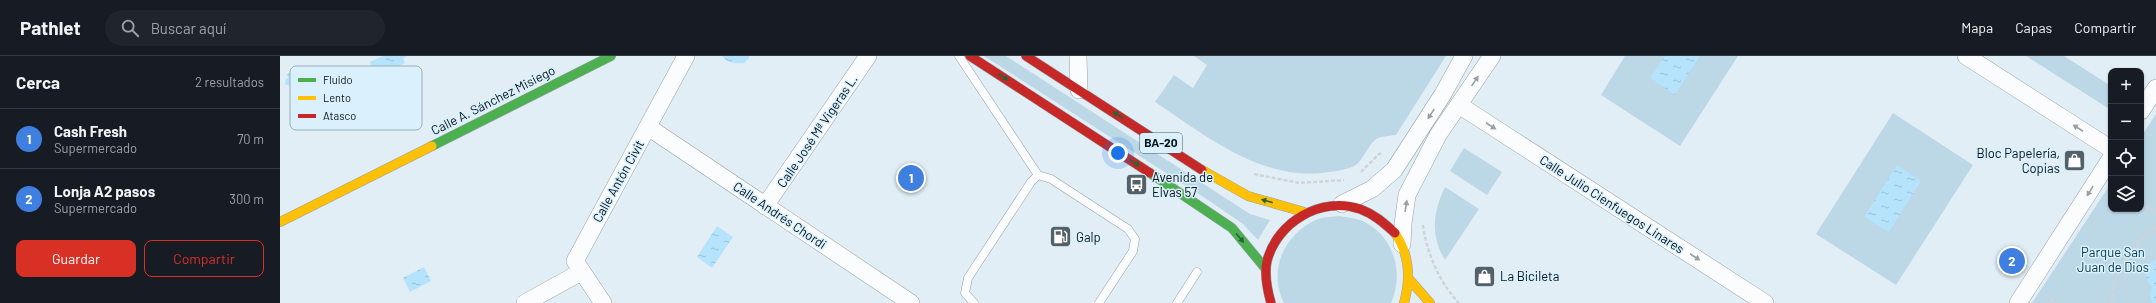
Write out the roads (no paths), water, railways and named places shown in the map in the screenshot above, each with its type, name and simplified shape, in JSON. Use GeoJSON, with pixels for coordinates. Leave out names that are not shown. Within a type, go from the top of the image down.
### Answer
{"type":"FeatureCollection","features":[{"type":"Feature","properties":{"kind":"main road","name":"Calle A. Sánchez Misiego"},"geometry":{"type":"LineString","coordinates":[[280,222],[611,56]]}},
{"type":"Feature","properties":{"kind":"main road","name":"BA-20"},"geometry":{"type":"LineString","coordinates":[[970,56],[1195,202],[1232,228],[1266,268]]}},
{"type":"Feature","properties":{"kind":"main road","name":"BA-20"},"geometry":{"type":"LineString","coordinates":[[1026,56],[1214,178],[1248,196],[1304,212]]}},
{"type":"Feature","properties":{"kind":"main road"},"geometry":{"type":"LineString","coordinates":[[1264,303],[1266,268],[1270,250],[1287,225],[1304,212],[1320,206],[1342,204],[1362,208],[1390,226],[1402,244],[1407,258],[1410,280],[1404,303]]}},
{"type":"Feature","properties":{"kind":"main road"},"geometry":{"type":"LineString","coordinates":[[1410,280],[1430,303]]}},
{"type":"Feature","properties":{"kind":"main road"},"geometry":{"type":"LineString","coordinates":[[1266,288],[1271,303]]}},
{"type":"Feature","properties":{"kind":"street","name":"Calle Antón Civit"},"geometry":{"type":"LineString","coordinates":[[603,303],[575,261],[686,56]]}},
{"type":"Feature","properties":{"kind":"street","name":"Calle José Mª Vigeras L."},"geometry":{"type":"LineString","coordinates":[[765,206],[868,56]]}},
{"type":"Feature","properties":{"kind":"street"},"geometry":{"type":"LineString","coordinates":[[1078,56],[1079,90]]}},
{"type":"Feature","properties":{"kind":"street"},"geometry":{"type":"LineString","coordinates":[[1342,204],[1372,189],[1394,170],[1443,94],[1464,56]]}},
{"type":"Feature","properties":{"kind":"street"},"geometry":{"type":"LineString","coordinates":[[1402,244],[1403,224],[1408,195],[1438,135],[1492,56]]}},
{"type":"Feature","properties":{"kind":"street"},"geometry":{"type":"LineString","coordinates":[[1966,56],[2108,147]]}},
{"type":"Feature","properties":{"kind":"street"},"geometry":{"type":"LineString","coordinates":[[2144,106],[2156,88]]}},
{"type":"Feature","properties":{"kind":"street","name":"Calle Julio Cienfuegos Linares"},"geometry":{"type":"LineString","coordinates":[[1459,105],[1765,303]]}},
{"type":"Feature","properties":{"kind":"street","name":"Calle Andrés Chordi"},"geometry":{"type":"LineString","coordinates":[[648,127],[912,303]]}},
{"type":"Feature","properties":{"kind":"street"},"geometry":{"type":"LineString","coordinates":[[2018,303],[2108,163]]}},
{"type":"Feature","properties":{"kind":"street"},"geometry":{"type":"LineString","coordinates":[[525,303],[581,272]]}},
{"type":"Feature","properties":{"kind":"lane"},"geometry":{"type":"LineString","coordinates":[[959,56],[1038,175],[1050,179],[1128,229],[1135,239],[1133,251],[1099,303]]}},
{"type":"Feature","properties":{"kind":"lane"},"geometry":{"type":"LineString","coordinates":[[974,303],[965,293],[968,278],[1031,182],[1038,175]]}},
{"type":"Feature","properties":{"kind":"lane"},"geometry":{"type":"LineString","coordinates":[[1177,303],[1198,272]]}},
{"type":"Feature","properties":{"kind":"water"},"geometry":{"type":"Polygon","coordinates":[[[383,56],[406,56],[403,59],[405,63],[399,66],[372,66],[370,62],[383,56]]]}},
{"type":"Feature","properties":{"kind":"water"},"geometry":{"type":"Polygon","coordinates":[[[722,56],[749,56],[749,58],[744,63],[738,63],[729,62],[722,56]]]}},
{"type":"Feature","properties":{"kind":"water"},"geometry":{"type":"Polygon","coordinates":[[[1665,56],[1700,56],[1675,95],[1650,78],[1665,56]]]}},
{"type":"Feature","properties":{"kind":"water"},"geometry":{"type":"Polygon","coordinates":[[[290,73],[290,86],[285,84],[286,79],[288,78],[287,74],[290,73]]]}},
{"type":"Feature","properties":{"kind":"water"},"geometry":{"type":"Polygon","coordinates":[[[1897,165],[1921,181],[1889,232],[1864,217],[1897,165]]]}},
{"type":"Feature","properties":{"kind":"water"},"geometry":{"type":"Polygon","coordinates":[[[717,226],[733,237],[712,268],[697,257],[717,226]]]}},
{"type":"Feature","properties":{"kind":"water"},"geometry":{"type":"Polygon","coordinates":[[[2156,260],[2156,303],[2152,303],[2150,294],[2152,287],[2147,280],[2145,272],[2148,265],[2156,260]]]}},
{"type":"Feature","properties":{"kind":"water"},"geometry":{"type":"Polygon","coordinates":[[[424,267],[431,281],[410,292],[403,278],[424,267]]]}},
{"type":"Feature","properties":{"kind":"place","name":"Bloc Papelería, Copias"},"geometry":{"type":"Point","coordinates":[2075,160]}},
{"type":"Feature","properties":{"kind":"place","name":"Cash Fresh"},"geometry":{"type":"Point","coordinates":[911,178]}},
{"type":"Feature","properties":{"kind":"place","name":"Avenida de Elvas 57"},"geometry":{"type":"Point","coordinates":[1136,184]}},
{"type":"Feature","properties":{"kind":"place","name":"Galp"},"geometry":{"type":"Point","coordinates":[1060,237]}},
{"type":"Feature","properties":{"kind":"place","name":"Lonja A2 pasos"},"geometry":{"type":"Point","coordinates":[2012,261]}},
{"type":"Feature","properties":{"kind":"place","name":"La Bicileta"},"geometry":{"type":"Point","coordinates":[1485,276]}},
{"type":"Feature","properties":{"kind":"park label","name":"Parque San Juan de Dios"},"geometry":{"type":"Point","coordinates":[2113,260]}}]}
